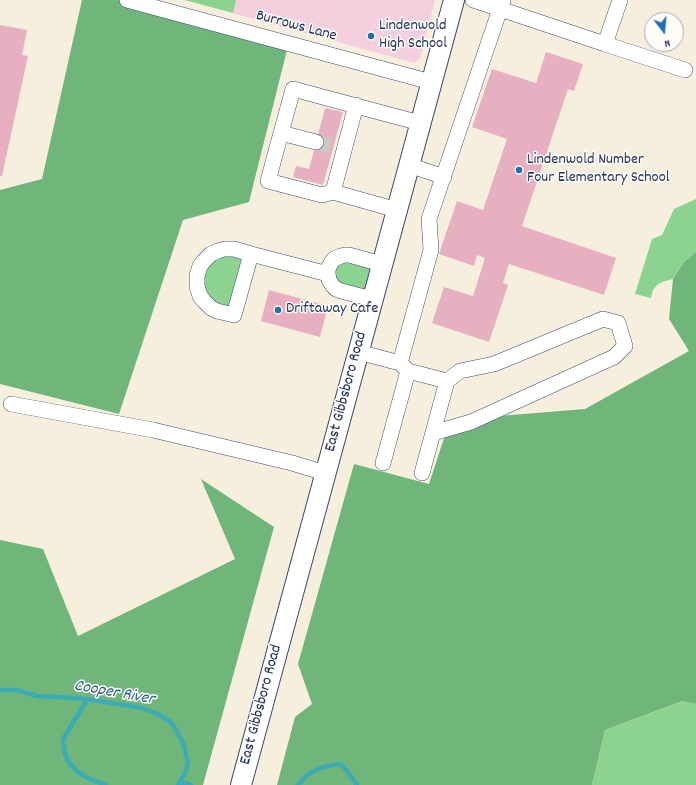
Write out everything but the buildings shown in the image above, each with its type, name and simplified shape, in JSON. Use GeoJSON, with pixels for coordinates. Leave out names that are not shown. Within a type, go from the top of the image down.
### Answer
{"type":"FeatureCollection","features":[{"type":"Feature","properties":{"kind":"main road","name":"East Gibbsboro Road"},"geometry":{"type":"LineString","coordinates":[[241,785],[454,0]]}},
{"type":"Feature","properties":{"kind":"lane","name":"Burrows Lane"},"geometry":{"type":"LineString","coordinates":[[127,0],[432,82]]}},
{"type":"Feature","properties":{"kind":"lane"},"geometry":{"type":"LineString","coordinates":[[473,0],[501,4],[605,44],[685,70]]}},
{"type":"Feature","properties":{"kind":"lane"},"geometry":{"type":"LineString","coordinates":[[605,44],[620,0]]}},
{"type":"Feature","properties":{"kind":"lane"},"geometry":{"type":"LineString","coordinates":[[383,463],[431,250],[429,219],[501,4]]}},
{"type":"Feature","properties":{"kind":"lane"},"geometry":{"type":"LineString","coordinates":[[397,210],[333,192],[322,195],[268,181],[293,89],[420,123]]}},
{"type":"Feature","properties":{"kind":"lane"},"geometry":{"type":"LineString","coordinates":[[333,192],[339,149],[356,106]]}},
{"type":"Feature","properties":{"kind":"lane"},"geometry":{"type":"LineString","coordinates":[[281,133],[316,142]]}},
{"type":"Feature","properties":{"kind":"lane"},"geometry":{"type":"LineString","coordinates":[[409,165],[444,177]]}},
{"type":"Feature","properties":{"kind":"lane"},"geometry":{"type":"LineString","coordinates":[[251,254],[234,315],[211,308],[202,298],[197,286],[197,276],[202,264],[212,254],[224,249],[234,249],[328,274]]}},
{"type":"Feature","properties":{"kind":"lane"},"geometry":{"type":"LineString","coordinates":[[372,300],[336,289],[331,283],[328,269],[334,259],[349,255],[382,264]]}},
{"type":"Feature","properties":{"kind":"lane"},"geometry":{"type":"LineString","coordinates":[[422,473],[447,381],[460,371],[494,364],[603,319],[618,323],[625,346],[614,357],[471,422],[433,433]]}},
{"type":"Feature","properties":{"kind":"lane"},"geometry":{"type":"LineString","coordinates":[[358,352],[447,381]]}},
{"type":"Feature","properties":{"kind":"lane"},"geometry":{"type":"LineString","coordinates":[[10,404],[153,430],[292,463],[325,473]]}},
{"type":"Feature","properties":{"kind":"shaded area","name":"Lindenwold High School"},"geometry":{"type":"Polygon","coordinates":[[[185,0],[435,0],[420,59],[414,63],[185,0]]]}},
{"type":"Feature","properties":{"kind":"green space"},"geometry":{"type":"Polygon","coordinates":[[[82,0],[127,0],[288,46],[249,202],[183,220],[119,414],[0,384],[0,190],[42,179],[82,0]]]}},
{"type":"Feature","properties":{"kind":"green space"},"geometry":{"type":"Polygon","coordinates":[[[185,0],[236,0],[233,13],[185,0]]]}},
{"type":"Feature","properties":{"kind":"green space"},"geometry":{"type":"Polygon","coordinates":[[[696,199],[696,252],[684,262],[673,279],[658,284],[653,290],[651,298],[635,294],[652,239],[662,235],[674,209],[696,199]]]}},
{"type":"Feature","properties":{"kind":"green space"},"geometry":{"type":"Polygon","coordinates":[[[696,252],[696,704],[683,701],[605,730],[592,785],[277,785],[295,717],[312,704],[298,664],[354,464],[429,484],[450,420],[585,409],[689,351],[669,319],[673,279],[684,262],[696,252]]]}},
{"type":"Feature","properties":{"kind":"green space"},"geometry":{"type":"Polygon","coordinates":[[[251,254],[234,315],[202,298],[206,259],[251,254]]]}},
{"type":"Feature","properties":{"kind":"green space"},"geometry":{"type":"Polygon","coordinates":[[[334,259],[382,264],[372,299],[336,289],[334,259]]]}},
{"type":"Feature","properties":{"kind":"green space"},"geometry":{"type":"Polygon","coordinates":[[[201,479],[274,527],[203,785],[0,785],[0,540],[43,549],[78,636],[235,559],[201,479]]]}},
{"type":"Feature","properties":{"kind":"green space"},"geometry":{"type":"Polygon","coordinates":[[[684,701],[696,704],[696,785],[592,785],[605,730],[684,701]]]}},
{"type":"Feature","properties":{"kind":"waterway","name":"Cooper River"},"geometry":{"type":"LineString","coordinates":[[0,690],[16,690],[37,696],[87,699],[142,708],[158,714],[172,723],[183,743],[188,762],[186,771],[178,785]]}},
{"type":"Feature","properties":{"kind":"waterway"},"geometry":{"type":"LineString","coordinates":[[87,699],[63,740],[64,748],[66,757],[78,772],[90,779],[106,785]]}},
{"type":"Feature","properties":{"kind":"waterway","name":"Cooper River"},"geometry":{"type":"LineString","coordinates":[[298,785],[307,775],[316,770],[339,764],[344,767],[357,785]]}},
{"type":"Feature","properties":{"kind":"waterway","name":"Cooper River"},"geometry":{"type":"LineString","coordinates":[[180,782],[191,785]]}},
{"type":"Feature","properties":{"kind":"tunnel"},"geometry":{"type":"LineString","coordinates":[[316,142],[334,147]]}},
{"type":"Feature","properties":{"kind":"place","name":"Lindenwold High School"},"geometry":{"type":"Point","coordinates":[371,36]}},
{"type":"Feature","properties":{"kind":"place","name":"Lindenwold Number Four Elementary School"},"geometry":{"type":"Point","coordinates":[519,170]}},
{"type":"Feature","properties":{"kind":"place","name":"Driftaway Cafe"},"geometry":{"type":"Point","coordinates":[278,310]}}]}
